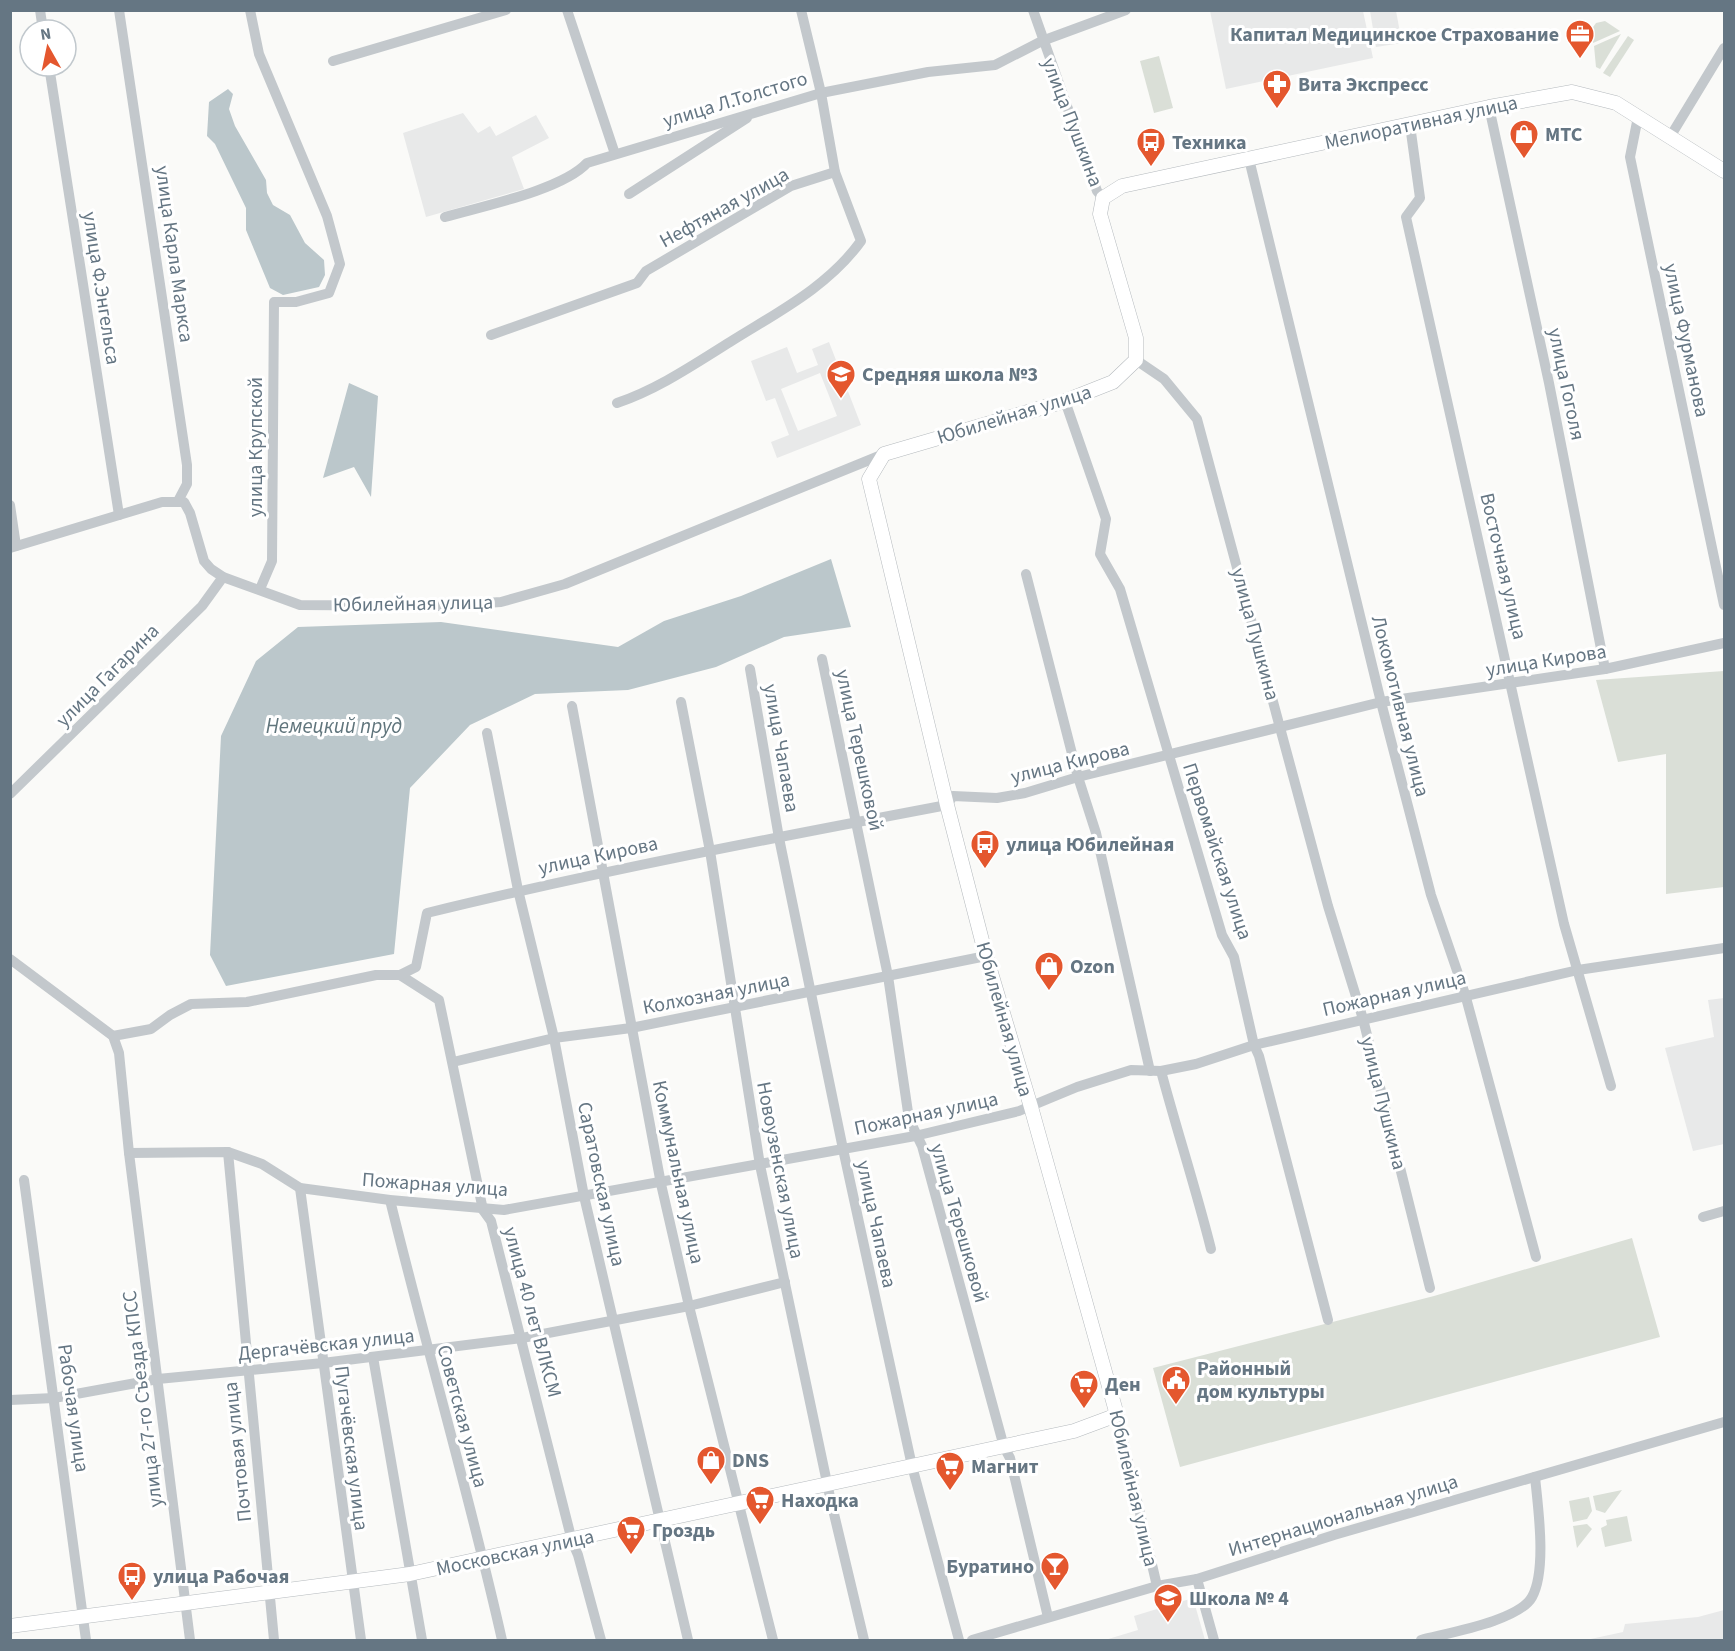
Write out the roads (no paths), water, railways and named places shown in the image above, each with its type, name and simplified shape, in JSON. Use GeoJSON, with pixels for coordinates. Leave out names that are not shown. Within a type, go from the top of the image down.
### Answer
{"type":"FeatureCollection","features":[{"type":"Feature","properties":{"kind":"main road","name":"Мелиоративная улица"},"geometry":{"type":"LineString","coordinates":[[1103,198],[1122,186],[1489,107],[1572,92],[1616,103],[1725,171]]}},
{"type":"Feature","properties":{"kind":"main road","name":"улица Пушкина"},"geometry":{"type":"LineString","coordinates":[[1103,198],[1100,214],[1136,338],[1136,360]]}},
{"type":"Feature","properties":{"kind":"main road","name":"Юбилейная улица"},"geometry":{"type":"LineString","coordinates":[[1117,1416],[1031,1107],[986,956],[947,805],[869,479],[884,454],[1065,401],[1113,382],[1136,360]]}},
{"type":"Feature","properties":{"kind":"main road","name":"Московская улица"},"geometry":{"type":"LineString","coordinates":[[10,1626],[410,1574],[484,1560],[659,1520],[1004,1447],[1074,1431],[1117,1416]]}},
{"type":"Feature","properties":{"kind":"street","name":"улица Карла Маркса"},"geometry":{"type":"LineString","coordinates":[[119,10],[187,465],[186,484],[178,501]]}},
{"type":"Feature","properties":{"kind":"street","name":"улица Крупской"},"geometry":{"type":"LineString","coordinates":[[250,10],[259,54],[327,216],[340,264],[329,293],[296,302],[274,302],[272,561],[260,589]]}},
{"type":"Feature","properties":{"kind":"street"},"geometry":{"type":"LineString","coordinates":[[333,61],[506,10]]}},
{"type":"Feature","properties":{"kind":"street"},"geometry":{"type":"LineString","coordinates":[[567,10],[615,154]]}},
{"type":"Feature","properties":{"kind":"street"},"geometry":{"type":"LineString","coordinates":[[617,403],[648,392],[815,288],[850,256],[861,241],[835,172],[821,93],[801,10]]}},
{"type":"Feature","properties":{"kind":"street","name":"улица Пушкина"},"geometry":{"type":"LineString","coordinates":[[1033,10],[1042,41],[1097,191],[1103,198]]}},
{"type":"Feature","properties":{"kind":"street","name":"улица Л.Толстого"},"geometry":{"type":"LineString","coordinates":[[445,217],[536,190],[576,174],[587,163],[821,93],[928,72],[995,65],[1042,41],[1126,10]]}},
{"type":"Feature","properties":{"kind":"street"},"geometry":{"type":"LineString","coordinates":[[1670,137],[1725,48]]}},
{"type":"Feature","properties":{"kind":"street","name":"улица Ф.Энгельса"},"geometry":{"type":"LineString","coordinates":[[51,78],[119,515]]}},
{"type":"Feature","properties":{"kind":"street","name":"улица Гоголя"},"geometry":{"type":"LineString","coordinates":[[1489,107],[1549,383],[1605,669]]}},
{"type":"Feature","properties":{"kind":"street"},"geometry":{"type":"LineString","coordinates":[[628,194],[759,111]]}},
{"type":"Feature","properties":{"kind":"street","name":"улица Фурманова"},"geometry":{"type":"LineString","coordinates":[[1638,117],[1630,157],[1725,605]]}},
{"type":"Feature","properties":{"kind":"street","name":"Восточная улица"},"geometry":{"type":"LineString","coordinates":[[1410,125],[1420,198],[1406,217],[1512,683],[1564,924],[1611,1086]]}},
{"type":"Feature","properties":{"kind":"street","name":"Локомотивная улица"},"geometry":{"type":"LineString","coordinates":[[1249,159],[1381,702],[1431,895],[1465,994],[1536,1257]]}},
{"type":"Feature","properties":{"kind":"street","name":"Нефтяная улица"},"geometry":{"type":"LineString","coordinates":[[491,335],[637,284],[646,271],[791,186],[835,172]]}},
{"type":"Feature","properties":{"kind":"street","name":"улица Пушкина"},"geometry":{"type":"LineString","coordinates":[[1136,360],[1164,379],[1197,419],[1282,728],[1328,906],[1363,1019],[1430,1288]]}},
{"type":"Feature","properties":{"kind":"street","name":"Первомайская улица"},"geometry":{"type":"LineString","coordinates":[[1065,401],[1106,519],[1100,554],[1120,589],[1222,934],[1234,957],[1254,1045],[1259,1056],[1328,1320]]}},
{"type":"Feature","properties":{"kind":"street","name":"Юбилейная улица"},"geometry":{"type":"LineString","coordinates":[[178,501],[184,502],[190,513],[204,561],[223,577],[300,605],[438,606],[501,602],[564,584],[884,454]]}},
{"type":"Feature","properties":{"kind":"street"},"geometry":{"type":"LineString","coordinates":[[10,505],[13,547],[162,502],[178,501]]}},
{"type":"Feature","properties":{"kind":"street"},"geometry":{"type":"LineString","coordinates":[[1026,574],[1078,777],[1096,833],[1155,1071],[1185,1162],[1194,1180],[1212,1249]]}},
{"type":"Feature","properties":{"kind":"street","name":"улица Гагарина"},"geometry":{"type":"LineString","coordinates":[[10,794],[202,606],[223,577]]}},
{"type":"Feature","properties":{"kind":"street","name":"улица Кирова"},"geometry":{"type":"LineString","coordinates":[[400,975],[416,967],[428,913],[518,890],[602,871],[947,805],[952,796],[998,798],[1025,794],[1078,777],[1381,702],[1605,669],[1725,643]]}},
{"type":"Feature","properties":{"kind":"street","name":"улица Терешковой"},"geometry":{"type":"LineString","coordinates":[[822,659],[888,976],[909,1119],[915,1136],[922,1146],[1004,1447],[1010,1458],[1048,1617]]}},
{"type":"Feature","properties":{"kind":"street","name":"улица Чапаева"},"geometry":{"type":"LineString","coordinates":[[750,669],[779,838],[843,1149],[912,1466],[959,1641]]}},
{"type":"Feature","properties":{"kind":"street","name":"Новоузенская улица"},"geometry":{"type":"LineString","coordinates":[[681,702],[710,851],[733,1008],[760,1165],[828,1485],[864,1641]]}},
{"type":"Feature","properties":{"kind":"street","name":"Коммунальная улица"},"geometry":{"type":"LineString","coordinates":[[572,706],[661,1184],[688,1306],[773,1641]]}},
{"type":"Feature","properties":{"kind":"street","name":"Саратовская улица"},"geometry":{"type":"LineString","coordinates":[[487,733],[518,890],[554,1038],[584,1196],[688,1641]]}},
{"type":"Feature","properties":{"kind":"street","name":"Пожарная улица"},"geometry":{"type":"LineString","coordinates":[[129,1153],[228,1152],[262,1164],[300,1188],[390,1200],[483,1210],[504,1210],[661,1184],[915,1136],[1031,1107],[1077,1087],[1131,1070],[1155,1071],[1196,1064],[1254,1045],[1465,994],[1578,970],[1725,948]]}},
{"type":"Feature","properties":{"kind":"street","name":"Колхозная улица"},"geometry":{"type":"LineString","coordinates":[[453,1062],[554,1038],[631,1028],[986,956]]}},
{"type":"Feature","properties":{"kind":"street"},"geometry":{"type":"LineString","coordinates":[[10,959],[113,1036],[151,1029],[170,1015],[191,1004],[247,1002],[376,975],[400,975]]}},
{"type":"Feature","properties":{"kind":"street","name":"улица 40 лет ВЛКСМ"},"geometry":{"type":"LineString","coordinates":[[400,975],[439,1000],[483,1210],[491,1221],[572,1541],[578,1555],[601,1641]]}},
{"type":"Feature","properties":{"kind":"street","name":"улица 27-го Съезда КПСС"},"geometry":{"type":"LineString","coordinates":[[113,1036],[119,1053],[129,1153],[190,1641]]}},
{"type":"Feature","properties":{"kind":"street","name":"Почтовая улица"},"geometry":{"type":"LineString","coordinates":[[228,1152],[273,1641]]}},
{"type":"Feature","properties":{"kind":"street","name":"Рабочая улица"},"geometry":{"type":"LineString","coordinates":[[24,1180],[86,1641]]}},
{"type":"Feature","properties":{"kind":"street","name":"Пугачёвская улица"},"geometry":{"type":"LineString","coordinates":[[300,1188],[361,1641]]}},
{"type":"Feature","properties":{"kind":"street","name":"Советская улица"},"geometry":{"type":"LineString","coordinates":[[390,1200],[426,1351],[484,1560],[502,1641]]}},
{"type":"Feature","properties":{"kind":"street"},"geometry":{"type":"LineString","coordinates":[[1703,1217],[1725,1211]]}},
{"type":"Feature","properties":{"kind":"street","name":"Дергачёвская улица"},"geometry":{"type":"LineString","coordinates":[[10,1400],[54,1398],[158,1379],[323,1363],[522,1338],[688,1306],[785,1282]]}},
{"type":"Feature","properties":{"kind":"street"},"geometry":{"type":"LineString","coordinates":[[373,1357],[422,1641]]}},
{"type":"Feature","properties":{"kind":"street","name":"Юбилейная улица"},"geometry":{"type":"LineString","coordinates":[[1117,1416],[1157,1586]]}},
{"type":"Feature","properties":{"kind":"street","name":"Интернациональная улица"},"geometry":{"type":"LineString","coordinates":[[972,1641],[1157,1586],[1197,1579],[1334,1535],[1725,1422]]}},
{"type":"Feature","properties":{"kind":"street"},"geometry":{"type":"LineString","coordinates":[[1421,1641],[1518,1611],[1532,1598],[1537,1580],[1540,1545],[1535,1477]]}},
{"type":"Feature","properties":{"kind":"street"},"geometry":{"type":"LineString","coordinates":[[1197,1579],[1214,1641]]}},
{"type":"Feature","properties":{"kind":"water"},"geometry":{"type":"Polygon","coordinates":[[[228,89],[233,94],[229,109],[235,126],[266,180],[267,193],[273,205],[290,215],[305,243],[324,260],[325,275],[319,287],[283,295],[270,288],[246,230],[246,208],[215,144],[207,136],[209,102],[228,89]]]}},
{"type":"Feature","properties":{"kind":"water"},"geometry":{"type":"Polygon","coordinates":[[[349,383],[378,396],[371,497],[354,467],[323,478],[349,383]]]}},
{"type":"Feature","properties":{"kind":"water","name":"Немецкий пруд"},"geometry":{"type":"Polygon","coordinates":[[[831,559],[851,627],[784,637],[716,667],[628,690],[535,694],[470,725],[410,788],[394,954],[226,986],[210,955],[221,736],[256,661],[298,627],[441,622],[618,647],[664,621],[741,596],[831,559]]]}},
{"type":"Feature","properties":{"kind":"place","name":"Капитал Медицинское Страхование"},"geometry":{"type":"Point","coordinates":[1580,60]}},
{"type":"Feature","properties":{"kind":"place","name":"Вита Экспресс"},"geometry":{"type":"Point","coordinates":[1277,110]}},
{"type":"Feature","properties":{"kind":"place","name":"МТС"},"geometry":{"type":"Point","coordinates":[1524,160]}},
{"type":"Feature","properties":{"kind":"place","name":"Техника"},"geometry":{"type":"Point","coordinates":[1151,168]}},
{"type":"Feature","properties":{"kind":"place","name":"Средняя школа №3"},"geometry":{"type":"Point","coordinates":[841,400]}},
{"type":"Feature","properties":{"kind":"place","name":"улица Юбилейная"},"geometry":{"type":"Point","coordinates":[985,870]}},
{"type":"Feature","properties":{"kind":"place","name":"Ozon"},"geometry":{"type":"Point","coordinates":[1049,992]}},
{"type":"Feature","properties":{"kind":"place","name":"Районный дом культуры"},"geometry":{"type":"Point","coordinates":[1176,1406]}},
{"type":"Feature","properties":{"kind":"place","name":"Ден"},"geometry":{"type":"Point","coordinates":[1084,1410]}},
{"type":"Feature","properties":{"kind":"place","name":"DNS"},"geometry":{"type":"Point","coordinates":[711,1486]}},
{"type":"Feature","properties":{"kind":"place","name":"Магнит"},"geometry":{"type":"Point","coordinates":[950,1492]}},
{"type":"Feature","properties":{"kind":"place","name":"Находка"},"geometry":{"type":"Point","coordinates":[760,1526]}},
{"type":"Feature","properties":{"kind":"place","name":"Гроздь"},"geometry":{"type":"Point","coordinates":[631,1556]}},
{"type":"Feature","properties":{"kind":"place","name":"Буратино"},"geometry":{"type":"Point","coordinates":[1055,1592]}},
{"type":"Feature","properties":{"kind":"place","name":"улица Рабочая"},"geometry":{"type":"Point","coordinates":[132,1602]}},
{"type":"Feature","properties":{"kind":"place","name":"Школа № 4"},"geometry":{"type":"Point","coordinates":[1168,1624]}}]}
